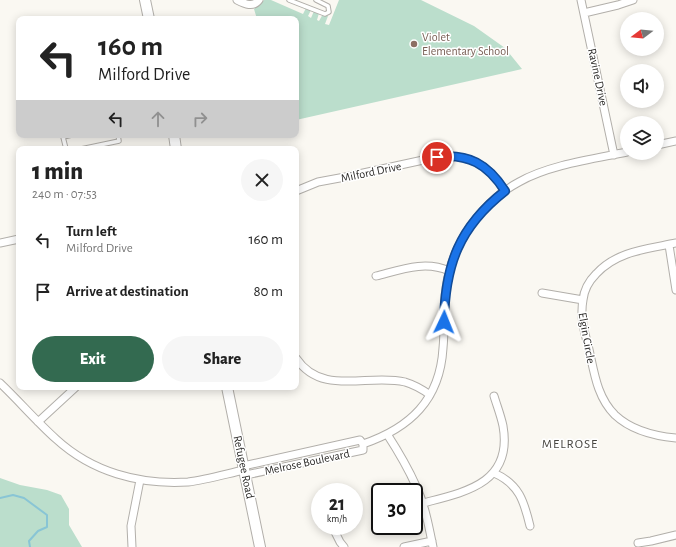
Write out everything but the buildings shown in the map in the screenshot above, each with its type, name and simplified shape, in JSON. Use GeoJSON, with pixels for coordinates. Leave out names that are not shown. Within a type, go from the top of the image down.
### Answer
{"type":"FeatureCollection","features":[{"type":"Feature","properties":{"kind":"main road"},"geometry":{"type":"LineString","coordinates":[[146,0],[149,16]]}},
{"type":"Feature","properties":{"kind":"main road","name":"Refugee Road"},"geometry":{"type":"LineString","coordinates":[[227,390],[260,547]]}},
{"type":"Feature","properties":{"kind":"street"},"geometry":{"type":"LineString","coordinates":[[237,0],[250,5],[259,0]]}},
{"type":"Feature","properties":{"kind":"street","name":"Ravine Drive"},"geometry":{"type":"LineString","coordinates":[[581,0],[614,155]]}},
{"type":"Feature","properties":{"kind":"street"},"geometry":{"type":"LineString","coordinates":[[584,13],[633,0]]}},
{"type":"Feature","properties":{"kind":"street"},"geometry":{"type":"LineString","coordinates":[[664,144],[676,141]]}},
{"type":"Feature","properties":{"kind":"street","name":"Melrose Boulevard"},"geometry":{"type":"LineString","coordinates":[[363,444],[398,428],[420,410],[430,395],[438,376],[442,360],[445,296],[449,271],[456,253],[472,224],[487,206],[505,191],[525,178],[544,171],[620,154]]}},
{"type":"Feature","properties":{"kind":"street","name":"Milford Drive"},"geometry":{"type":"LineString","coordinates":[[299,190],[318,182],[449,155],[464,157],[480,164],[494,176],[505,191]]}},
{"type":"Feature","properties":{"kind":"street"},"geometry":{"type":"LineString","coordinates":[[0,243],[16,240]]}},
{"type":"Feature","properties":{"kind":"street"},"geometry":{"type":"LineString","coordinates":[[673,244],[676,290]]}},
{"type":"Feature","properties":{"kind":"street","name":"Elgin Circle"},"geometry":{"type":"LineString","coordinates":[[673,244],[634,251],[608,262],[589,282],[583,300],[582,321],[593,373],[599,391],[609,408],[622,421],[639,430],[651,434],[676,438]]}},
{"type":"Feature","properties":{"kind":"street"},"geometry":{"type":"LineString","coordinates":[[376,276],[423,266],[432,266],[449,271]]}},
{"type":"Feature","properties":{"kind":"street"},"geometry":{"type":"LineString","coordinates":[[542,293],[583,300]]}},
{"type":"Feature","properties":{"kind":"street"},"geometry":{"type":"LineString","coordinates":[[299,362],[304,368],[312,373],[329,380],[348,382],[395,381],[414,385],[430,395]]}},
{"type":"Feature","properties":{"kind":"street"},"geometry":{"type":"LineString","coordinates":[[0,383],[57,440],[84,460],[110,472],[152,482],[187,482],[244,470]]}},
{"type":"Feature","properties":{"kind":"street"},"geometry":{"type":"LineString","coordinates":[[38,422],[73,390]]}},
{"type":"Feature","properties":{"kind":"street"},"geometry":{"type":"LineString","coordinates":[[423,503],[468,490],[485,482],[494,472],[501,460],[504,443],[503,426],[494,396]]}},
{"type":"Feature","properties":{"kind":"street"},"geometry":{"type":"LineString","coordinates":[[387,434],[415,483]]}},
{"type":"Feature","properties":{"kind":"street","name":"Melrose Boulevard"},"geometry":{"type":"LineString","coordinates":[[360,440],[363,444],[363,450],[244,470],[360,440]]}},
{"type":"Feature","properties":{"kind":"street"},"geometry":{"type":"LineString","coordinates":[[494,472],[507,479],[516,489],[522,500],[530,526]]}},
{"type":"Feature","properties":{"kind":"street"},"geometry":{"type":"LineString","coordinates":[[132,547],[131,526],[140,480]]}},
{"type":"Feature","properties":{"kind":"street"},"geometry":{"type":"LineString","coordinates":[[404,547],[433,544],[423,507]]}},
{"type":"Feature","properties":{"kind":"street"},"geometry":{"type":"LineString","coordinates":[[336,535],[344,547]]}},
{"type":"Feature","properties":{"kind":"street"},"geometry":{"type":"LineString","coordinates":[[638,543],[676,535]]}},
{"type":"Feature","properties":{"kind":"lane"},"geometry":{"type":"LineString","coordinates":[[289,0],[325,14],[329,12],[328,6],[316,0]]}},
{"type":"Feature","properties":{"kind":"lane"},"geometry":{"type":"LineString","coordinates":[[95,146],[119,141],[118,138]]}},
{"type":"Feature","properties":{"kind":"green space","name":"Violet Elementary School"},"geometry":{"type":"Polygon","coordinates":[[[264,0],[271,0],[303,14],[306,8],[311,10],[308,16],[311,18],[314,11],[319,13],[317,20],[319,21],[323,14],[328,16],[325,24],[329,25],[339,0],[421,0],[474,26],[505,48],[522,69],[299,119],[299,16],[256,16],[254,9],[264,0]]]}},
{"type":"Feature","properties":{"kind":"green space"},"geometry":{"type":"Polygon","coordinates":[[[0,478],[20,485],[47,490],[61,495],[69,509],[69,525],[82,547],[0,547],[0,478]]]}},
{"type":"Feature","properties":{"kind":"waterway"},"geometry":{"type":"LineString","coordinates":[[0,498],[13,495],[24,498],[47,515],[47,527],[38,531],[29,541],[30,547]]}},
{"type":"Feature","properties":{"kind":"place","name":"Violet Elementary School"},"geometry":{"type":"Point","coordinates":[414,44]}},
{"type":"Feature","properties":{"kind":"district","name":"MELROSE"},"geometry":{"type":"Point","coordinates":[570,443]}},
{"type":"Feature","properties":{"kind":"route"},"geometry":{"type":"LineString","coordinates":[[437,157],[455,155],[480,164],[494,176],[505,191],[494,199],[481,212],[464,236],[456,253],[447,280],[444,322]]}}]}
